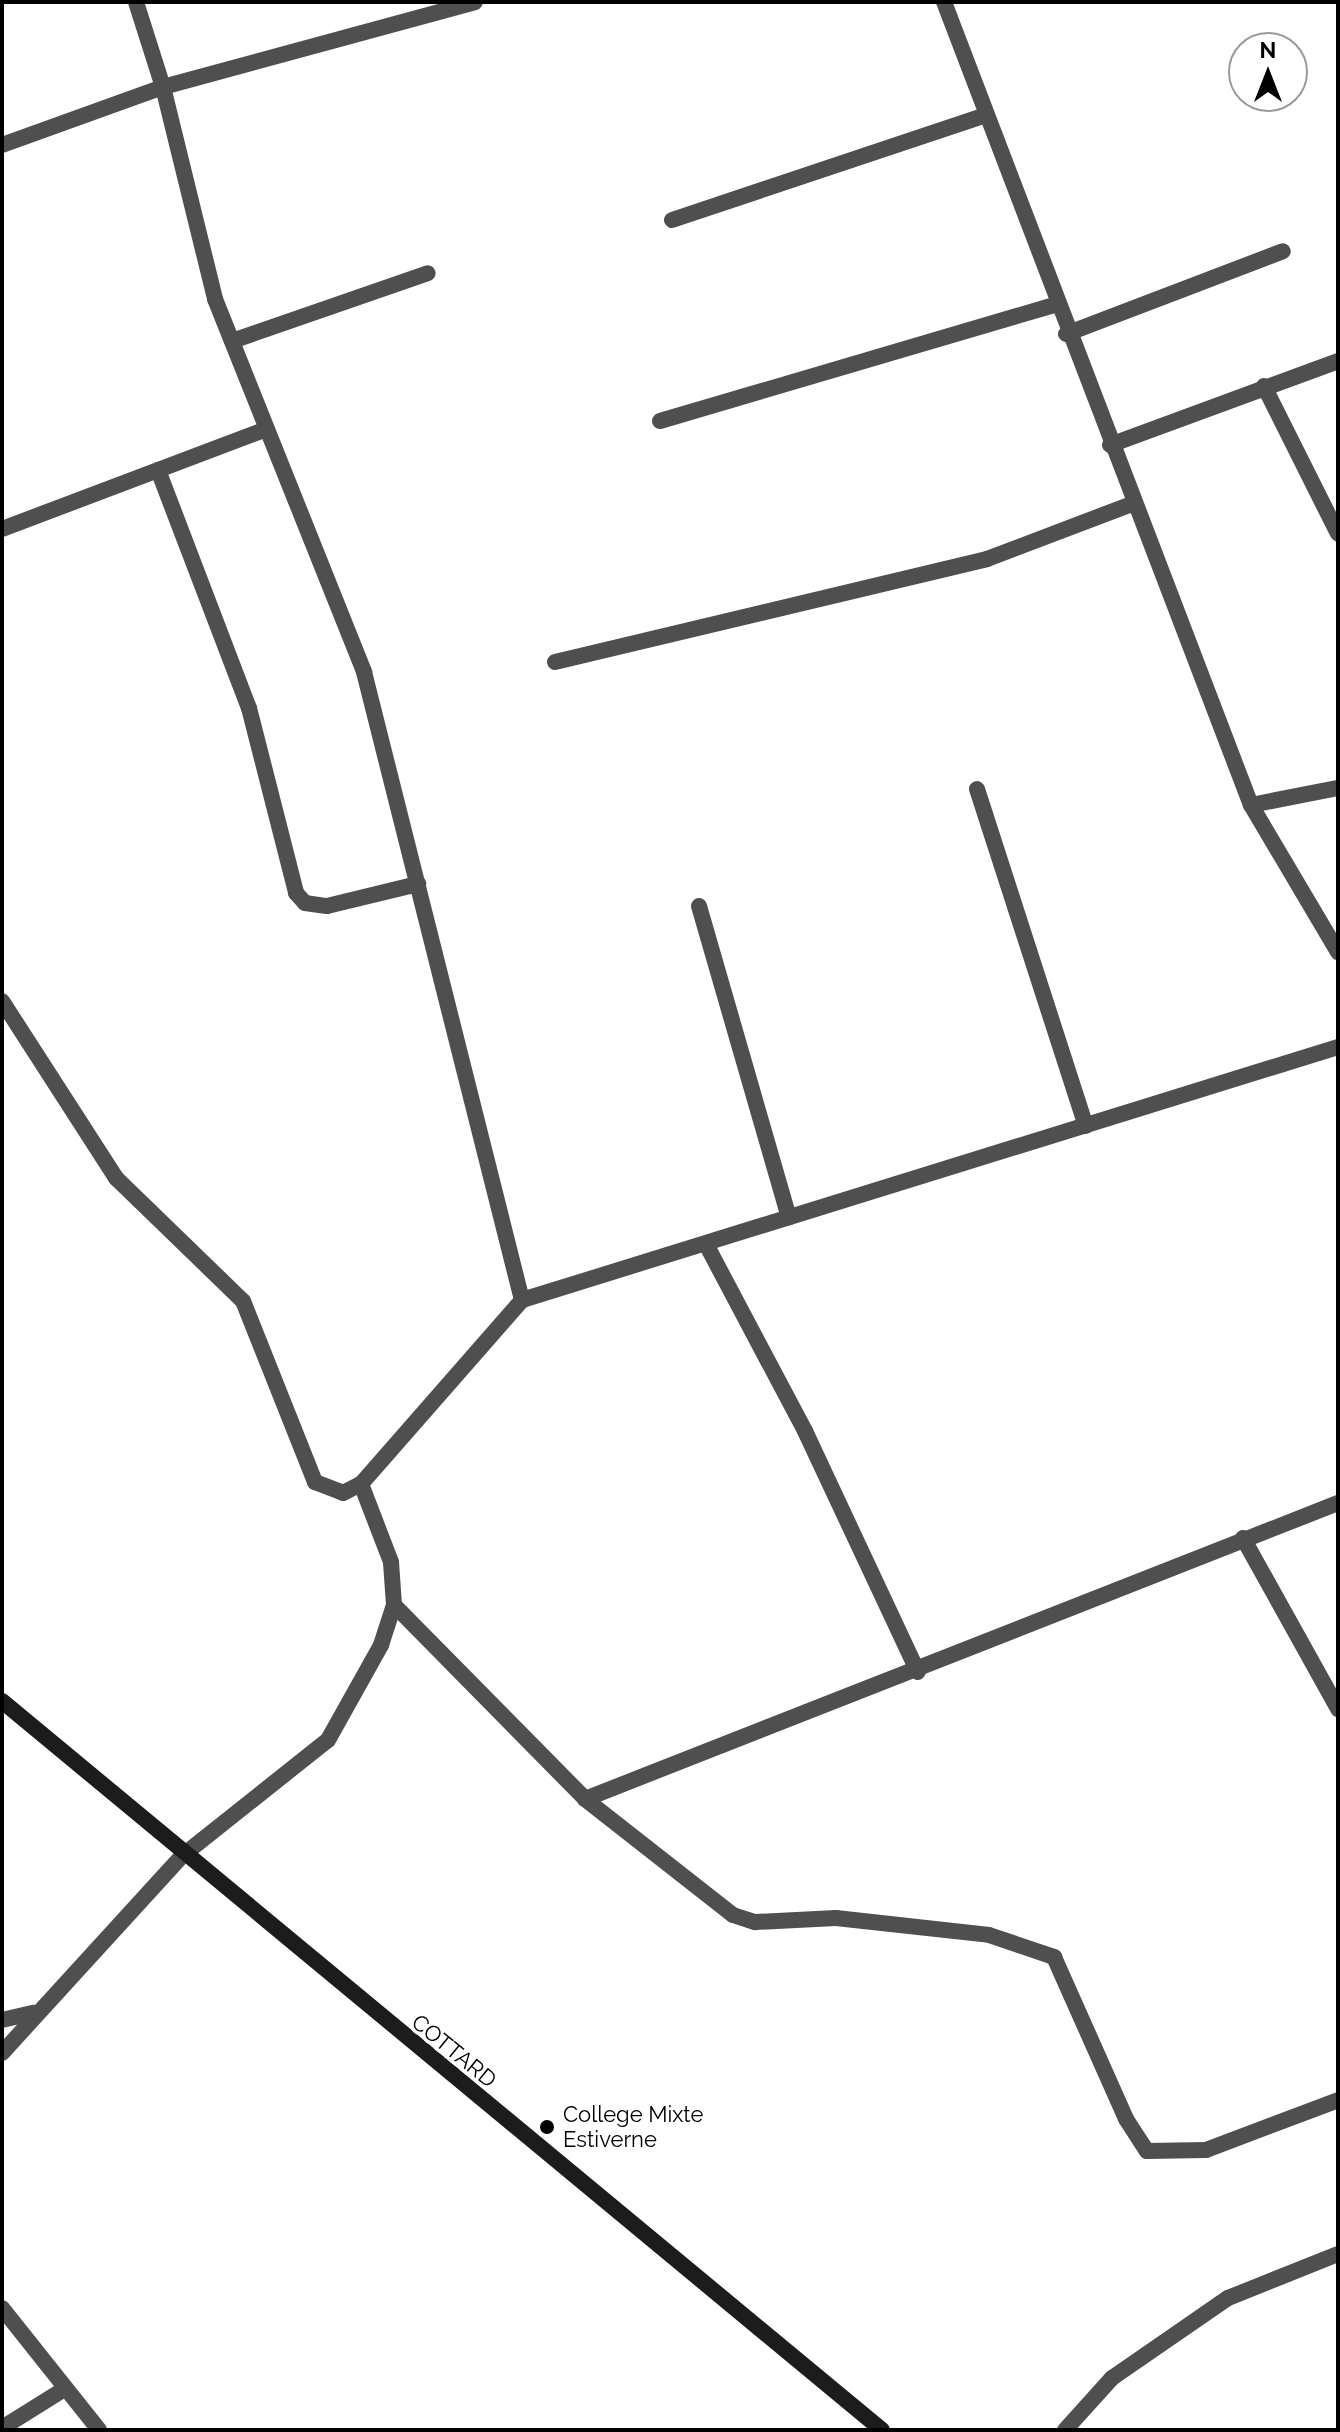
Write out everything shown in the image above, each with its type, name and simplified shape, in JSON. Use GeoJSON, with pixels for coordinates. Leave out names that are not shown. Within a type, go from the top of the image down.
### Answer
{"type":"FeatureCollection","features":[{"type":"Feature","properties":{"kind":"street"},"geometry":{"type":"LineString","coordinates":[[136,2],[163,87],[215,299],[364,672],[522,1300]]}},
{"type":"Feature","properties":{"kind":"street"},"geometry":{"type":"LineString","coordinates":[[2,145],[163,87],[475,2]]}},
{"type":"Feature","properties":{"kind":"street"},"geometry":{"type":"LineString","coordinates":[[944,2],[1054,305],[1251,805],[1338,952]]}},
{"type":"Feature","properties":{"kind":"street"},"geometry":{"type":"LineString","coordinates":[[672,220],[985,115]]}},
{"type":"Feature","properties":{"kind":"street"},"geometry":{"type":"LineString","coordinates":[[1066,334],[1283,251]]}},
{"type":"Feature","properties":{"kind":"street"},"geometry":{"type":"LineString","coordinates":[[232,341],[428,273]]}},
{"type":"Feature","properties":{"kind":"street"},"geometry":{"type":"LineString","coordinates":[[660,421],[1054,305]]}},
{"type":"Feature","properties":{"kind":"street"},"geometry":{"type":"LineString","coordinates":[[1110,445],[1338,361]]}},
{"type":"Feature","properties":{"kind":"street"},"geometry":{"type":"LineString","coordinates":[[1264,386],[1338,534]]}},
{"type":"Feature","properties":{"kind":"street"},"geometry":{"type":"LineString","coordinates":[[2,529],[267,429]]}},
{"type":"Feature","properties":{"kind":"street"},"geometry":{"type":"LineString","coordinates":[[158,470],[249,708],[296,893],[305,903],[327,906],[418,884]]}},
{"type":"Feature","properties":{"kind":"street"},"geometry":{"type":"LineString","coordinates":[[555,662],[987,559],[1132,504]]}},
{"type":"Feature","properties":{"kind":"street"},"geometry":{"type":"LineString","coordinates":[[1251,805],[1338,788]]}},
{"type":"Feature","properties":{"kind":"street"},"geometry":{"type":"LineString","coordinates":[[977,789],[1086,1126]]}},
{"type":"Feature","properties":{"kind":"street"},"geometry":{"type":"LineString","coordinates":[[699,906],[789,1217]]}},
{"type":"Feature","properties":{"kind":"street"},"geometry":{"type":"LineString","coordinates":[[2,1001],[116,1178],[243,1301],[315,1482],[343,1493],[361,1484],[522,1300],[1338,1047]]}},
{"type":"Feature","properties":{"kind":"street"},"geometry":{"type":"LineString","coordinates":[[706,1244],[805,1431],[918,1672]]}},
{"type":"Feature","properties":{"kind":"street"},"geometry":{"type":"LineString","coordinates":[[2,2053],[33,2013],[182,1856],[328,1740],[381,1645],[394,1605],[391,1562],[361,1484]]}},
{"type":"Feature","properties":{"kind":"street"},"geometry":{"type":"LineString","coordinates":[[585,1799],[918,1672],[1243,1538],[1338,1503]]}},
{"type":"Feature","properties":{"kind":"street"},"geometry":{"type":"LineString","coordinates":[[1243,1538],[1338,1709]]}},
{"type":"Feature","properties":{"kind":"street"},"geometry":{"type":"LineString","coordinates":[[394,1605],[585,1799],[733,1915],[755,1922],[901,1923],[989,1935],[1054,1957],[1126,2119],[1147,2151],[1206,2150],[1338,2100]]}},
{"type":"Feature","properties":{"kind":"street","name":"COTTARD"},"geometry":{"type":"LineString","coordinates":[[2,1701],[182,1856],[882,2430]]}},
{"type":"Feature","properties":{"kind":"street"},"geometry":{"type":"LineString","coordinates":[[2,2020],[33,2013]]}},
{"type":"Feature","properties":{"kind":"street"},"geometry":{"type":"LineString","coordinates":[[1065,2430],[1112,2378],[1228,2298],[1338,2254]]}},
{"type":"Feature","properties":{"kind":"street"},"geometry":{"type":"LineString","coordinates":[[2,2308],[99,2430]]}},
{"type":"Feature","properties":{"kind":"street"},"geometry":{"type":"LineString","coordinates":[[2,2428],[66,2388]]}},
{"type":"Feature","properties":{"kind":"place","name":"College Mixte Estiverne"},"geometry":{"type":"Point","coordinates":[547,2127]}}]}
